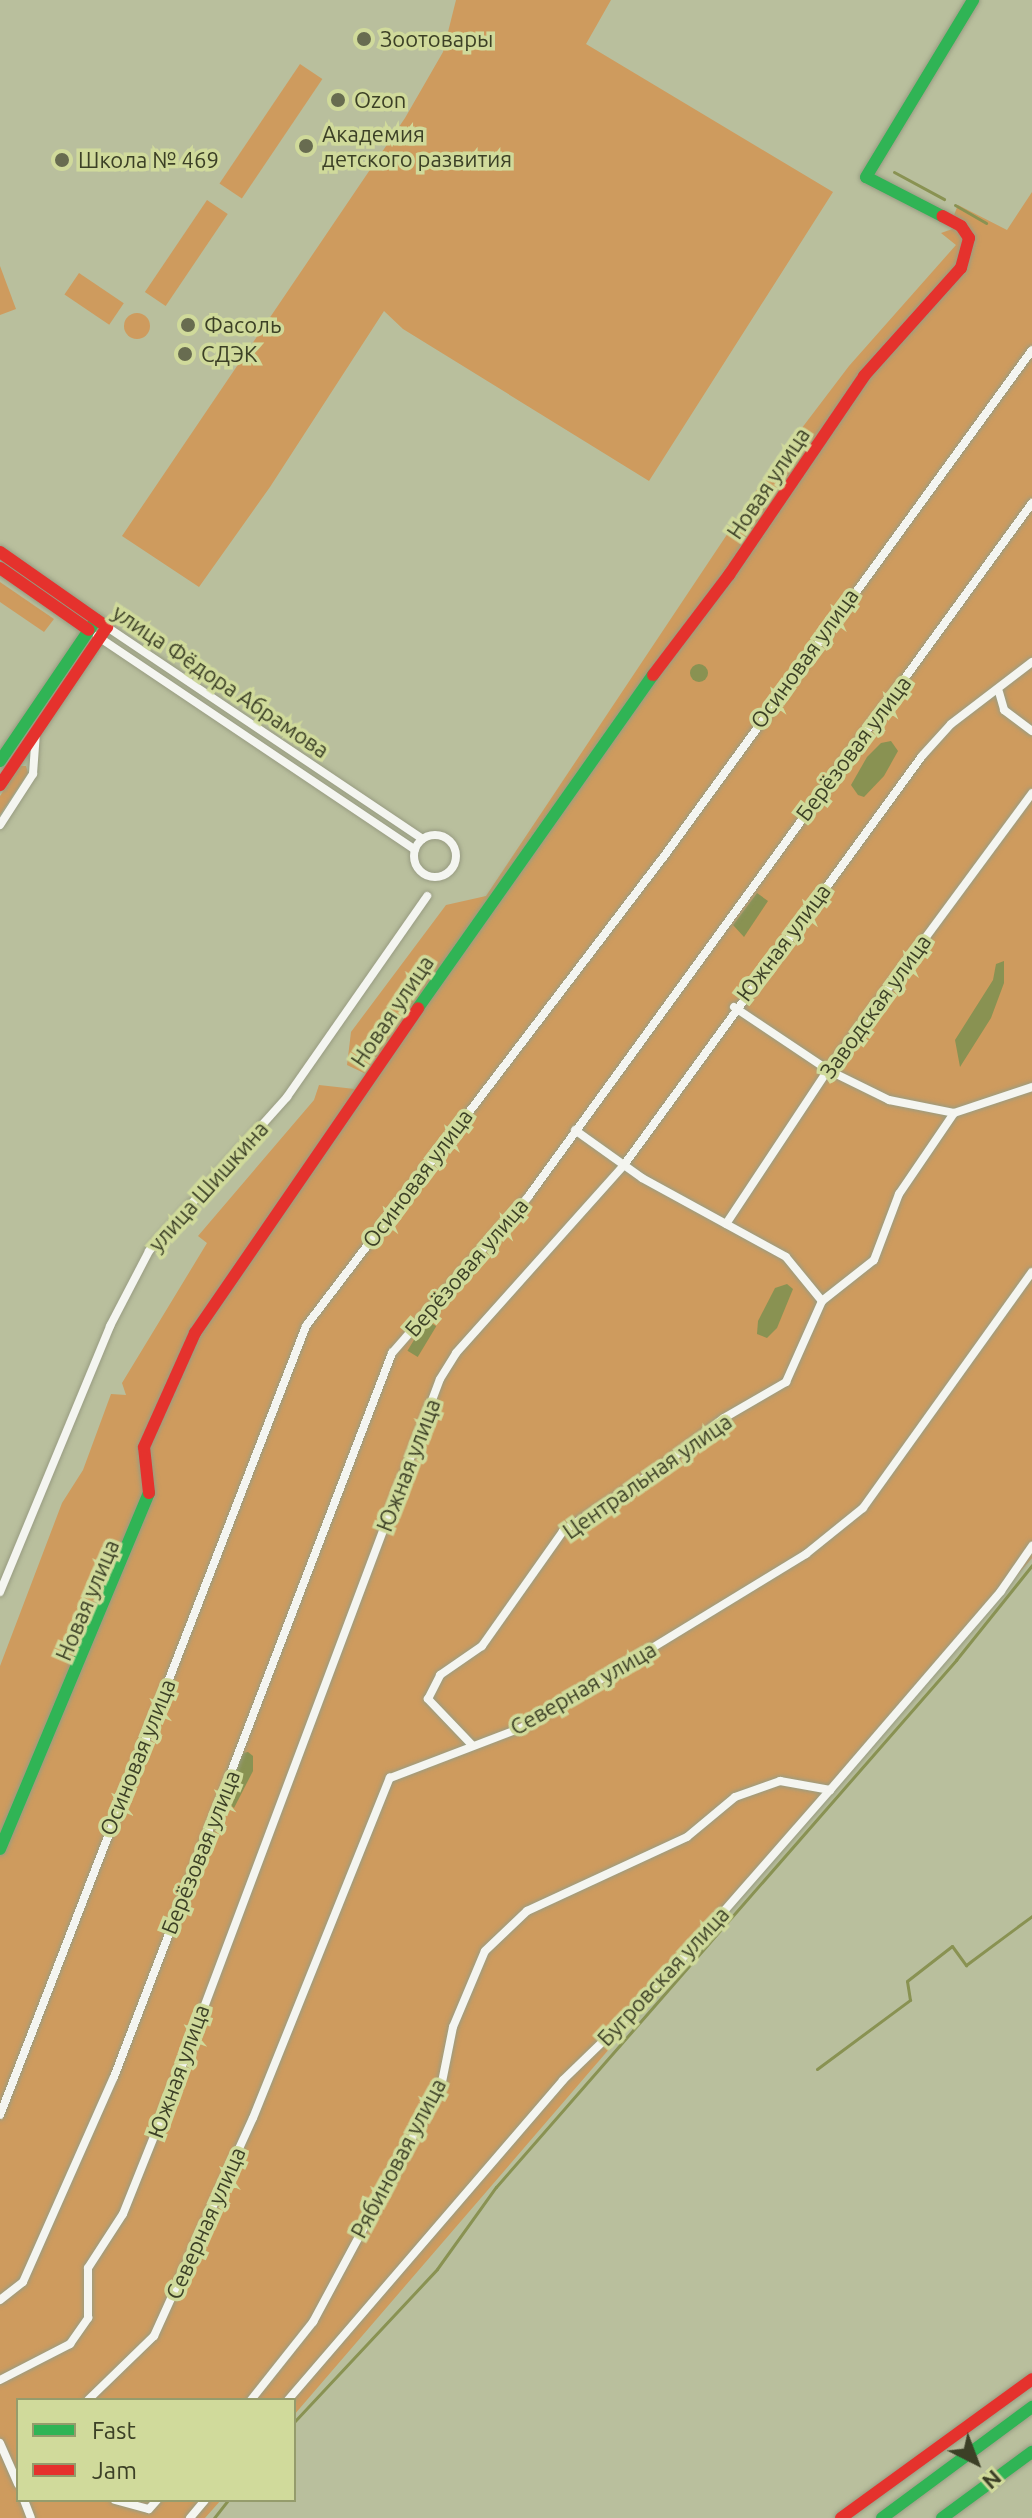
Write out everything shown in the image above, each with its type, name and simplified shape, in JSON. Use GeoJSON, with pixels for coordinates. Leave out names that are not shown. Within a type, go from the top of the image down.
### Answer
{"type":"FeatureCollection","features":[{"type":"Feature","properties":{"kind":"main road","name":"Новая улица"},"geometry":{"type":"LineString","coordinates":[[0,1849],[150,1500],[144,1447],[195,1333],[591,756],[729,575],[864,376],[961,268],[969,238],[961,226],[866,177],[973,0]]}},
{"type":"Feature","properties":{"kind":"main road","name":"улица Фёдора Абрамова"},"geometry":{"type":"LineString","coordinates":[[0,552],[98,629]]}},
{"type":"Feature","properties":{"kind":"main road","name":"улица Фёдора Абрамова"},"geometry":{"type":"LineString","coordinates":[[0,568],[98,629]]}},
{"type":"Feature","properties":{"kind":"main road"},"geometry":{"type":"LineString","coordinates":[[0,785],[98,629]]}},
{"type":"Feature","properties":{"kind":"main road"},"geometry":{"type":"LineString","coordinates":[[0,761],[98,629]]}},
{"type":"Feature","properties":{"kind":"main road"},"geometry":{"type":"LineString","coordinates":[[841,2518],[1032,2379]]}},
{"type":"Feature","properties":{"kind":"main road"},"geometry":{"type":"LineString","coordinates":[[882,2518],[1032,2407]]}},
{"type":"Feature","properties":{"kind":"main road"},"geometry":{"type":"LineString","coordinates":[[942,2518],[1032,2452]]}},
{"type":"Feature","properties":{"kind":"street","name":"Осиновая улица"},"geometry":{"type":"LineString","coordinates":[[0,2115],[306,1326],[665,855],[1032,350]]}},
{"type":"Feature","properties":{"kind":"street","name":"Берёзовая улица"},"geometry":{"type":"LineString","coordinates":[[0,2300],[23,2282],[114,2077],[392,1353],[528,1197],[1032,503]]}},
{"type":"Feature","properties":{"kind":"street","name":"улица Фёдора Абрамова"},"geometry":{"type":"LineString","coordinates":[[98,629],[422,839]]}},
{"type":"Feature","properties":{"kind":"street","name":"улица Фёдора Абрамова"},"geometry":{"type":"LineString","coordinates":[[98,629],[415,850]]}},
{"type":"Feature","properties":{"kind":"street","name":"Южная улица"},"geometry":{"type":"LineString","coordinates":[[0,2380],[70,2344],[88,2318],[88,2268],[123,2214],[179,2074],[440,1379],[456,1353],[624,1165],[734,1007],[922,756],[951,724],[999,692],[1032,662]]}},
{"type":"Feature","properties":{"kind":"street"},"geometry":{"type":"LineString","coordinates":[[999,692],[1004,710],[1032,731]]}},
{"type":"Feature","properties":{"kind":"street"},"geometry":{"type":"LineString","coordinates":[[0,825],[33,774],[36,731]]}},
{"type":"Feature","properties":{"kind":"street","name":"Заводская улица"},"geometry":{"type":"LineString","coordinates":[[726,1224],[828,1070],[1032,793]]}},
{"type":"Feature","properties":{"kind":"street"},"geometry":{"type":"LineString","coordinates":[[436,835],[449,840],[456,853],[452,868],[441,876],[426,875],[416,865],[415,850],[422,839],[436,835]]}},
{"type":"Feature","properties":{"kind":"street","name":"улица Шишкина"},"geometry":{"type":"LineString","coordinates":[[0,1592],[110,1326],[149,1251],[287,1097],[427,896]]}},
{"type":"Feature","properties":{"kind":"street"},"geometry":{"type":"LineString","coordinates":[[734,1007],[828,1070],[889,1100],[954,1113],[1032,1087]]}},
{"type":"Feature","properties":{"kind":"street","name":"Центральная улица"},"geometry":{"type":"LineString","coordinates":[[472,1745],[428,1699],[440,1675],[482,1646],[563,1531],[658,1469],[724,1418],[786,1382],[822,1301],[874,1260],[899,1194],[954,1113]]}},
{"type":"Feature","properties":{"kind":"street"},"geometry":{"type":"LineString","coordinates":[[575,1130],[624,1165],[786,1257],[822,1301]]}},
{"type":"Feature","properties":{"kind":"street","name":"Северная улица"},"geometry":{"type":"LineString","coordinates":[[90,2398],[154,2336],[253,2118],[390,1778],[521,1728],[806,1554],[863,1508],[1032,1272]]}},
{"type":"Feature","properties":{"kind":"street","name":"Бугровская улица"},"geometry":{"type":"LineString","coordinates":[[290,2398],[563,2080],[647,1999],[830,1790],[1001,1591],[1032,1546]]}},
{"type":"Feature","properties":{"kind":"street","name":"Рябиновая улица"},"geometry":{"type":"LineString","coordinates":[[253,2398],[313,2322],[442,2082],[453,2027],[485,1951],[527,1911],[687,1837],[735,1797],[780,1781],[830,1790]]}},
{"type":"Feature","properties":{"kind":"street"},"geometry":{"type":"LineString","coordinates":[[0,2443],[16,2479]]}},
{"type":"Feature","properties":{"kind":"street"},"geometry":{"type":"LineString","coordinates":[[6,2454],[16,2449]]}},
{"type":"Feature","properties":{"kind":"street"},"geometry":{"type":"LineString","coordinates":[[123,2502],[149,2509],[155,2502]]}},
{"type":"Feature","properties":{"kind":"street"},"geometry":{"type":"LineString","coordinates":[[190,2518],[203,2502]]}},
{"type":"Feature","properties":{"kind":"shaded area"},"geometry":{"type":"Polygon","coordinates":[[[456,0],[611,0],[586,44],[833,192],[649,481],[403,329],[384,311],[270,487],[199,587],[122,536],[405,118],[443,52],[456,0]]]}},
{"type":"Feature","properties":{"kind":"shaded area"},"geometry":{"type":"Polygon","coordinates":[[[300,64],[322,79],[242,198],[219,183],[300,64]]]}},
{"type":"Feature","properties":{"kind":"shaded area"},"geometry":{"type":"Polygon","coordinates":[[[1032,192],[1032,1558],[296,2413],[296,2398],[16,2398],[16,2502],[219,2502],[205,2518],[0,2518],[0,1666],[62,1503],[83,1470],[111,1394],[126,1395],[122,1383],[207,1243],[198,1236],[314,1100],[319,1085],[355,1089],[366,1074],[347,1065],[351,1032],[446,905],[486,896],[770,470],[849,366],[956,245],[941,233],[964,225],[954,215],[958,205],[1007,230],[1032,192]]]}},
{"type":"Feature","properties":{"kind":"shaded area"},"geometry":{"type":"Polygon","coordinates":[[[207,200],[228,214],[166,306],[145,292],[207,200]]]}},
{"type":"Feature","properties":{"kind":"shaded area"},"geometry":{"type":"Polygon","coordinates":[[[0,266],[16,309],[0,315],[0,266]]]}},
{"type":"Feature","properties":{"kind":"shaded area"},"geometry":{"type":"Polygon","coordinates":[[[79,273],[124,303],[109,325],[64,295],[79,273]]]}},
{"type":"Feature","properties":{"kind":"shaded area"},"geometry":{"type":"Polygon","coordinates":[[[137,313],[146,317],[150,326],[146,335],[137,339],[128,335],[124,326],[128,317],[137,313]]]}},
{"type":"Feature","properties":{"kind":"shaded area"},"geometry":{"type":"Polygon","coordinates":[[[0,582],[54,619],[44,632],[0,602],[0,582]]]}},
{"type":"Feature","properties":{"kind":"shaded area"},"geometry":{"type":"Polygon","coordinates":[[[699,664],[708,673],[699,682],[690,673],[699,664]]]}},
{"type":"Feature","properties":{"kind":"shaded area"},"geometry":{"type":"Polygon","coordinates":[[[891,741],[898,751],[884,776],[864,797],[858,795],[851,785],[867,757],[881,743],[891,741]]]}},
{"type":"Feature","properties":{"kind":"shaded area"},"geometry":{"type":"Polygon","coordinates":[[[20,766],[26,766],[28,773],[0,815],[0,796],[20,766]]]}},
{"type":"Feature","properties":{"kind":"shaded area"},"geometry":{"type":"Polygon","coordinates":[[[757,893],[768,901],[744,937],[733,925],[757,893]]]}},
{"type":"Feature","properties":{"kind":"shaded area"},"geometry":{"type":"Polygon","coordinates":[[[1004,961],[1004,983],[991,1018],[960,1067],[955,1040],[993,980],[996,964],[1004,961]]]}},
{"type":"Feature","properties":{"kind":"shaded area"},"geometry":{"type":"Polygon","coordinates":[[[787,1284],[793,1289],[777,1328],[767,1338],[757,1334],[758,1321],[775,1288],[787,1284]]]}},
{"type":"Feature","properties":{"kind":"shaded area"},"geometry":{"type":"Polygon","coordinates":[[[426,1320],[436,1326],[418,1357],[407,1351],[426,1320]]]}},
{"type":"Feature","properties":{"kind":"shaded area"},"geometry":{"type":"Polygon","coordinates":[[[243,1753],[253,1756],[253,1771],[234,1808],[225,1800],[243,1753]]]}},
{"type":"Feature","properties":{"kind":"waterway"},"geometry":{"type":"LineString","coordinates":[[894,172],[944,199]]}},
{"type":"Feature","properties":{"kind":"waterway"},"geometry":{"type":"LineString","coordinates":[[955,205],[986,223]]}},
{"type":"Feature","properties":{"kind":"waterway"},"geometry":{"type":"LineString","coordinates":[[296,2420],[437,2269],[496,2187],[956,1660],[1032,1565]]}},
{"type":"Feature","properties":{"kind":"waterway"},"geometry":{"type":"LineString","coordinates":[[817,2069],[910,2000],[907,1981],[952,1946],[966,1965],[1032,1916]]}},
{"type":"Feature","properties":{"kind":"waterway"},"geometry":{"type":"LineString","coordinates":[[214,2518],[226,2502]]}},
{"type":"Feature","properties":{"kind":"traffic: fast"},"geometry":{"type":"LineString","coordinates":[[942,216],[866,177],[973,0]]}},
{"type":"Feature","properties":{"kind":"traffic: fast"},"geometry":{"type":"LineString","coordinates":[[0,761],[96,620]]}},
{"type":"Feature","properties":{"kind":"traffic: fast"},"geometry":{"type":"LineString","coordinates":[[418,1008],[653,675]]}},
{"type":"Feature","properties":{"kind":"traffic: fast"},"geometry":{"type":"LineString","coordinates":[[0,1849],[149,1493]]}},
{"type":"Feature","properties":{"kind":"traffic: fast"},"geometry":{"type":"LineString","coordinates":[[882,2518],[1032,2407]]}},
{"type":"Feature","properties":{"kind":"traffic: fast"},"geometry":{"type":"LineString","coordinates":[[942,2518],[1032,2452]]}},
{"type":"Feature","properties":{"kind":"traffic: jam"},"geometry":{"type":"LineString","coordinates":[[653,675],[729,575],[864,376],[961,268],[969,238],[961,226],[942,216]]}},
{"type":"Feature","properties":{"kind":"traffic: jam"},"geometry":{"type":"LineString","coordinates":[[0,552],[107,627],[0,785]]}},
{"type":"Feature","properties":{"kind":"traffic: jam"},"geometry":{"type":"LineString","coordinates":[[0,568],[89,630]]}},
{"type":"Feature","properties":{"kind":"traffic: jam"},"geometry":{"type":"LineString","coordinates":[[149,1493],[144,1447],[195,1333],[418,1008]]}},
{"type":"Feature","properties":{"kind":"traffic: jam"},"geometry":{"type":"LineString","coordinates":[[841,2518],[1032,2379]]}},
{"type":"Feature","properties":{"kind":"place","name":"Зоотовары"},"geometry":{"type":"Point","coordinates":[364,39]}},
{"type":"Feature","properties":{"kind":"place","name":"Ozon"},"geometry":{"type":"Point","coordinates":[338,100]}},
{"type":"Feature","properties":{"kind":"place","name":"Академия детского развития"},"geometry":{"type":"Point","coordinates":[306,146]}},
{"type":"Feature","properties":{"kind":"place","name":"Школа № 469"},"geometry":{"type":"Point","coordinates":[62,160]}},
{"type":"Feature","properties":{"kind":"place","name":"Фасоль"},"geometry":{"type":"Point","coordinates":[188,325]}},
{"type":"Feature","properties":{"kind":"place","name":"СДЭК"},"geometry":{"type":"Point","coordinates":[185,354]}}]}
